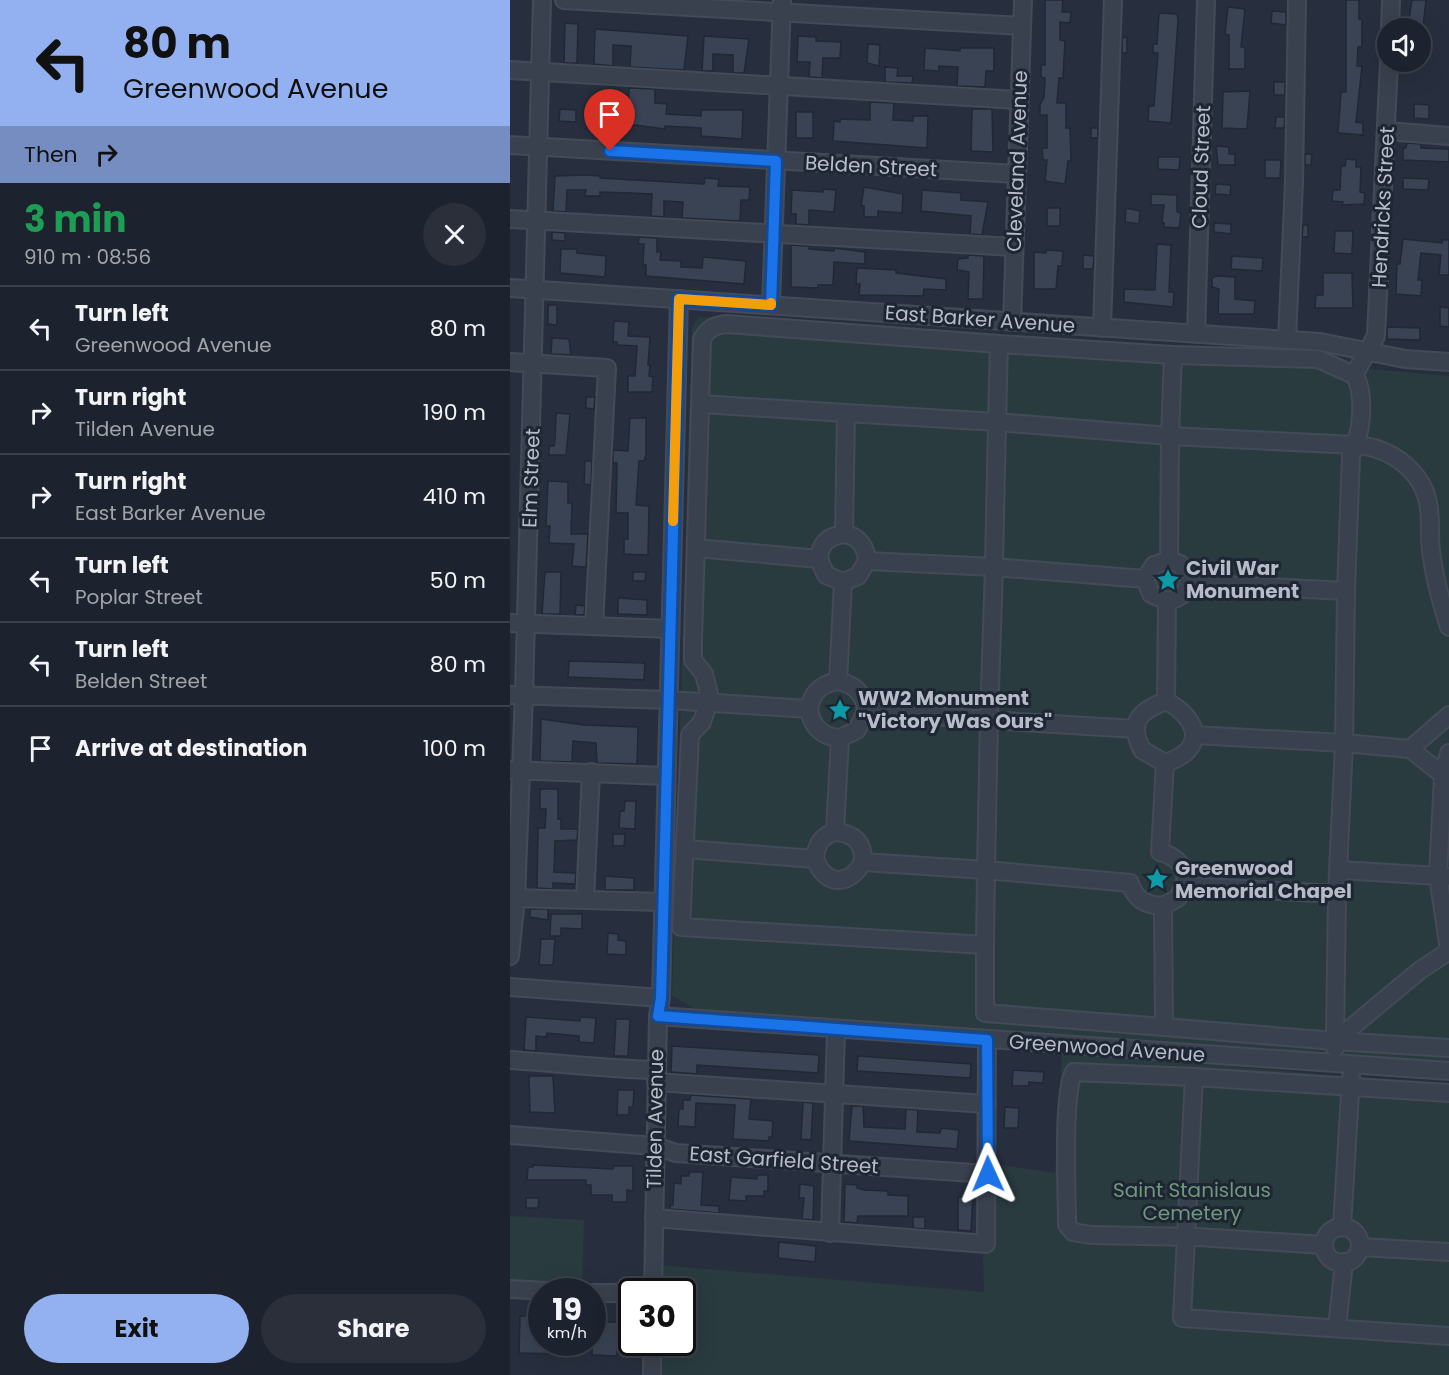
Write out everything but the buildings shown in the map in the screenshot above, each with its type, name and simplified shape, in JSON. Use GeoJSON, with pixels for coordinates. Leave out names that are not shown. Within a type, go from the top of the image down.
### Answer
{"type":"FeatureCollection","features":[{"type":"Feature","properties":{"kind":"street","name":"Elm Street"},"geometry":{"type":"LineString","coordinates":[[510,956],[518,624],[534,363],[542,0]]}},
{"type":"Feature","properties":{"kind":"street"},"geometry":{"type":"LineString","coordinates":[[564,0],[782,7],[1022,26]]}},
{"type":"Feature","properties":{"kind":"street","name":"Cleveland Avenue"},"geometry":{"type":"LineString","coordinates":[[1012,322],[1023,0]]}},
{"type":"Feature","properties":{"kind":"street"},"geometry":{"type":"LineString","coordinates":[[1102,328],[1113,0]]}},
{"type":"Feature","properties":{"kind":"street","name":"Cloud Street"},"geometry":{"type":"LineString","coordinates":[[1196,334],[1206,0]]}},
{"type":"Feature","properties":{"kind":"street"},"geometry":{"type":"LineString","coordinates":[[1287,340],[1294,182],[1297,0]]}},
{"type":"Feature","properties":{"kind":"street"},"geometry":{"type":"LineString","coordinates":[[1390,0],[1390,18]]}},
{"type":"Feature","properties":{"kind":"street"},"geometry":{"type":"LineString","coordinates":[[771,305],[782,7]]}},
{"type":"Feature","properties":{"kind":"street"},"geometry":{"type":"LineString","coordinates":[[510,70],[1019,100]]}},
{"type":"Feature","properties":{"kind":"street","name":"Hendricks Street"},"geometry":{"type":"LineString","coordinates":[[1354,375],[1376,336],[1389,72]]}},
{"type":"Feature","properties":{"kind":"street"},"geometry":{"type":"LineString","coordinates":[[1387,131],[1449,136]]}},
{"type":"Feature","properties":{"kind":"street","name":"Belden Street"},"geometry":{"type":"LineString","coordinates":[[510,145],[1017,174]]}},
{"type":"Feature","properties":{"kind":"street"},"geometry":{"type":"LineString","coordinates":[[510,219],[1014,248]]}},
{"type":"Feature","properties":{"kind":"street","name":"East Barker Avenue"},"geometry":{"type":"LineString","coordinates":[[510,288],[1320,342],[1405,359],[1449,363]]}},
{"type":"Feature","properties":{"kind":"street","name":"Tilden Avenue"},"geometry":{"type":"LineString","coordinates":[[652,1278],[656,1076],[658,1016],[661,998],[679,299]]}},
{"type":"Feature","properties":{"kind":"street"},"geometry":{"type":"LineString","coordinates":[[985,945],[681,927],[690,735],[702,722],[709,702],[709,691],[704,674],[693,660],[702,339],[707,330],[716,325],[1173,355],[1318,359],[1354,375],[1360,391],[1359,436],[1351,456],[1334,1063]]}},
{"type":"Feature","properties":{"kind":"street"},"geometry":{"type":"LineString","coordinates":[[999,344],[989,720],[985,1013],[1449,1048]]}},
{"type":"Feature","properties":{"kind":"street"},"geometry":{"type":"LineString","coordinates":[[1169,560],[1173,355]]}},
{"type":"Feature","properties":{"kind":"street"},"geometry":{"type":"LineString","coordinates":[[510,362],[607,368],[594,626]]}},
{"type":"Feature","properties":{"kind":"street"},"geometry":{"type":"LineString","coordinates":[[701,404],[997,422],[1170,436],[1372,447],[1398,459],[1411,470],[1424,489],[1430,510],[1429,542],[1442,585],[1449,627]]}},
{"type":"Feature","properties":{"kind":"street"},"geometry":{"type":"LineString","coordinates":[[844,534],[846,413]]}},
{"type":"Feature","properties":{"kind":"street"},"geometry":{"type":"LineString","coordinates":[[844,534],[860,541],[866,552],[867,561],[858,576],[843,582],[826,575],[819,559],[822,545],[828,538],[844,534]]}},
{"type":"Feature","properties":{"kind":"street"},"geometry":{"type":"LineString","coordinates":[[696,548],[819,559]]}},
{"type":"Feature","properties":{"kind":"street"},"geometry":{"type":"LineString","coordinates":[[1169,560],[1184,568],[1189,583],[1182,596],[1167,601],[1151,594],[1145,579],[1154,565],[1169,560]]}},
{"type":"Feature","properties":{"kind":"street"},"geometry":{"type":"LineString","coordinates":[[867,561],[994,567],[1145,579]]}},
{"type":"Feature","properties":{"kind":"street"},"geometry":{"type":"LineString","coordinates":[[838,681],[843,582]]}},
{"type":"Feature","properties":{"kind":"street"},"geometry":{"type":"LineString","coordinates":[[1189,583],[1346,591]]}},
{"type":"Feature","properties":{"kind":"street"},"geometry":{"type":"LineString","coordinates":[[1166,701],[1167,601]]}},
{"type":"Feature","properties":{"kind":"street"},"geometry":{"type":"LineString","coordinates":[[518,624],[670,629]]}},
{"type":"Feature","properties":{"kind":"street"},"geometry":{"type":"LineString","coordinates":[[838,681],[850,684],[860,693],[866,711],[857,730],[840,738],[830,737],[818,731],[811,720],[809,710],[810,700],[818,689],[828,683],[838,681]]}},
{"type":"Feature","properties":{"kind":"street"},"geometry":{"type":"LineString","coordinates":[[517,695],[709,702],[809,710]]}},
{"type":"Feature","properties":{"kind":"street"},"geometry":{"type":"LineString","coordinates":[[1166,701],[1181,709],[1191,720],[1194,735],[1192,745],[1181,758],[1165,763],[1142,750],[1136,729],[1138,719],[1146,709],[1166,701]]}},
{"type":"Feature","properties":{"kind":"street"},"geometry":{"type":"LineString","coordinates":[[866,711],[1136,729]]}},
{"type":"Feature","properties":{"kind":"street"},"geometry":{"type":"LineString","coordinates":[[1410,749],[1449,715]]}},
{"type":"Feature","properties":{"kind":"street"},"geometry":{"type":"LineString","coordinates":[[1194,735],[1410,749],[1443,775]]}},
{"type":"Feature","properties":{"kind":"street"},"geometry":{"type":"LineString","coordinates":[[835,832],[840,738]]}},
{"type":"Feature","properties":{"kind":"street"},"geometry":{"type":"LineString","coordinates":[[1335,1041],[1419,971],[1449,951],[1444,877],[1443,775],[1449,753]]}},
{"type":"Feature","properties":{"kind":"street"},"geometry":{"type":"LineString","coordinates":[[863,862],[1130,883],[1135,895],[1144,903],[1163,906],[1178,898],[1185,886],[1185,873],[1181,863],[1170,855],[1160,852],[1165,763]]}},
{"type":"Feature","properties":{"kind":"street"},"geometry":{"type":"LineString","coordinates":[[516,770],[666,776]]}},
{"type":"Feature","properties":{"kind":"street"},"geometry":{"type":"LineString","coordinates":[[585,900],[591,772]]}},
{"type":"Feature","properties":{"kind":"street"},"geometry":{"type":"LineString","coordinates":[[835,832],[847,832],[858,840],[863,852],[863,862],[856,873],[847,879],[828,878],[819,870],[815,859],[815,850],[821,839],[835,832]]}},
{"type":"Feature","properties":{"kind":"street"},"geometry":{"type":"LineString","coordinates":[[685,849],[815,859]]}},
{"type":"Feature","properties":{"kind":"street"},"geometry":{"type":"LineString","coordinates":[[1340,870],[1444,877]]}},
{"type":"Feature","properties":{"kind":"street"},"geometry":{"type":"LineString","coordinates":[[1185,886],[1337,894]]}},
{"type":"Feature","properties":{"kind":"street"},"geometry":{"type":"LineString","coordinates":[[513,898],[663,902]]}},
{"type":"Feature","properties":{"kind":"street"},"geometry":{"type":"LineString","coordinates":[[1163,906],[1164,1026]]}},
{"type":"Feature","properties":{"kind":"street"},"geometry":{"type":"LineString","coordinates":[[510,987],[661,998]]}},
{"type":"Feature","properties":{"kind":"street","name":"Greenwood Avenue"},"geometry":{"type":"LineString","coordinates":[[658,1016],[1449,1071]]}},
{"type":"Feature","properties":{"kind":"street"},"geometry":{"type":"LineString","coordinates":[[830,1233],[834,1164],[836,1029]]}},
{"type":"Feature","properties":{"kind":"street"},"geometry":{"type":"LineString","coordinates":[[654,1218],[986,1244],[987,1040]]}},
{"type":"Feature","properties":{"kind":"street"},"geometry":{"type":"LineString","coordinates":[[510,1060],[576,1064],[656,1076],[987,1104]]}},
{"type":"Feature","properties":{"kind":"street"},"geometry":{"type":"LineString","coordinates":[[1342,1227],[1352,1064]]}},
{"type":"Feature","properties":{"kind":"street"},"geometry":{"type":"LineString","coordinates":[[1324,1245],[1185,1237],[1091,1235],[1073,1232],[1067,1225],[1068,1116],[1070,1078],[1074,1072],[1449,1093]]}},
{"type":"Feature","properties":{"kind":"street"},"geometry":{"type":"LineString","coordinates":[[1194,1077],[1182,1318],[1449,1336]]}},
{"type":"Feature","properties":{"kind":"street","name":"East Garfield Street"},"geometry":{"type":"LineString","coordinates":[[510,1135],[655,1146],[676,1153],[988,1174]]}},
{"type":"Feature","properties":{"kind":"street"},"geometry":{"type":"LineString","coordinates":[[1342,1227],[1358,1235],[1360,1247],[1356,1257],[1344,1262],[1332,1259],[1324,1245],[1328,1234],[1342,1227]]}},
{"type":"Feature","properties":{"kind":"street"},"geometry":{"type":"LineString","coordinates":[[1360,1247],[1449,1252]]}},
{"type":"Feature","properties":{"kind":"street"},"geometry":{"type":"LineString","coordinates":[[1337,1328],[1344,1262]]}},
{"type":"Feature","properties":{"kind":"street"},"geometry":{"type":"LineString","coordinates":[[510,1288],[528,1289]]}},
{"type":"Feature","properties":{"kind":"street"},"geometry":{"type":"LineString","coordinates":[[652,1356],[652,1375]]}},
{"type":"Feature","properties":{"kind":"green space"},"geometry":{"type":"Polygon","coordinates":[[[699,317],[1323,355],[1358,368],[1449,376],[1449,1062],[701,1012],[672,996],[692,327],[699,317]]]}},
{"type":"Feature","properties":{"kind":"green space","name":"Saint Stanislaus Cemetery"},"geometry":{"type":"Polygon","coordinates":[[[1062,1052],[1449,1085],[1449,1375],[661,1375],[660,1356],[696,1356],[696,1278],[659,1278],[659,1265],[984,1292],[983,1255],[989,1245],[994,1164],[1055,1173],[1062,1052]]]}},
{"type":"Feature","properties":{"kind":"green space"},"geometry":{"type":"Polygon","coordinates":[[[510,1216],[584,1220],[582,1278],[528,1278],[528,1283],[510,1282],[510,1216]]]}},
{"type":"Feature","properties":{"kind":"slow traffic"},"geometry":{"type":"LineString","coordinates":[[673,521],[679,299],[771,305],[771,303]]}},
{"type":"Feature","properties":{"kind":"place","name":"Civil War Monument"},"geometry":{"type":"Point","coordinates":[1168,580]}},
{"type":"Feature","properties":{"kind":"place","name":"WW2 Monument \"Victory Was Ours\""},"geometry":{"type":"Point","coordinates":[840,710]}},
{"type":"Feature","properties":{"kind":"place","name":"Greenwood Memorial Chapel"},"geometry":{"type":"Point","coordinates":[1157,879]}},
{"type":"Feature","properties":{"kind":"route"},"geometry":{"type":"LineString","coordinates":[[610,151],[776,161],[771,305],[679,299],[661,998],[658,1016],[987,1040],[988,1174]]}}]}
